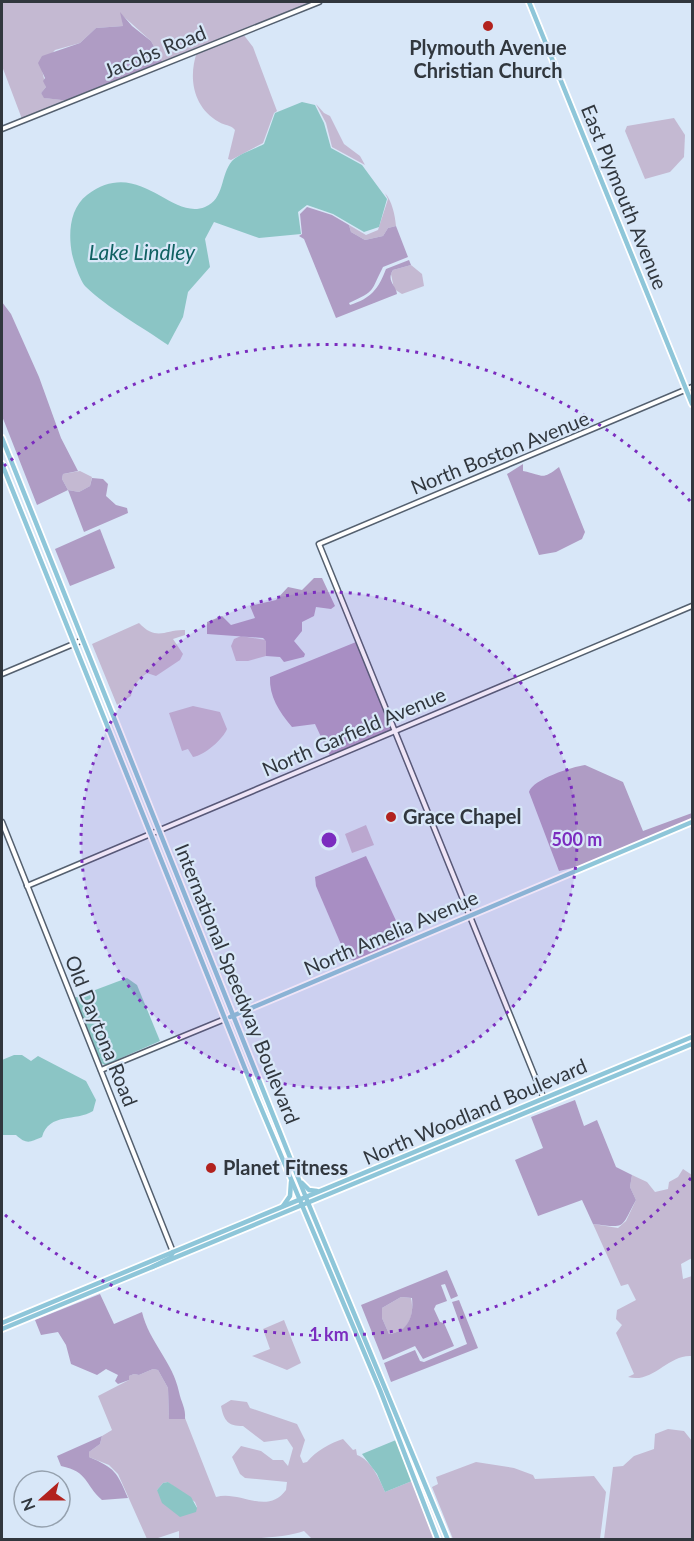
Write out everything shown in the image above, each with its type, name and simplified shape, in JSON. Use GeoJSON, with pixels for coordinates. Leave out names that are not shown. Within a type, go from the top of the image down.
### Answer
{"type":"FeatureCollection","features":[{"type":"Feature","properties":{"kind":"main road","name":"East Plymouth Avenue"},"geometry":{"type":"LineString","coordinates":[[529,2],[693,404]]}},
{"type":"Feature","properties":{"kind":"main road","name":"International Speedway Boulevard"},"geometry":{"type":"LineString","coordinates":[[2,438],[349,1300],[363,1342]]}},
{"type":"Feature","properties":{"kind":"main road","name":"International Speedway Boulevard"},"geometry":{"type":"LineString","coordinates":[[2,464],[256,1096],[342,1301],[363,1342],[427,1486],[447,1538]]}},
{"type":"Feature","properties":{"kind":"main road"},"geometry":{"type":"LineString","coordinates":[[32,540],[46,549]]}},
{"type":"Feature","properties":{"kind":"main road"},"geometry":{"type":"LineString","coordinates":[[38,553],[52,562]]}},
{"type":"Feature","properties":{"kind":"main road","name":"North Amelia Avenue"},"geometry":{"type":"LineString","coordinates":[[225,1019],[693,822]]}},
{"type":"Feature","properties":{"kind":"main road"},"geometry":{"type":"LineString","coordinates":[[183,915],[190,921],[195,921]]}},
{"type":"Feature","properties":{"kind":"main road"},"geometry":{"type":"LineString","coordinates":[[188,927],[201,936]]}},
{"type":"Feature","properties":{"kind":"main road","name":"North Woodland Boulevard"},"geometry":{"type":"LineString","coordinates":[[2,1323],[693,1037]]}},
{"type":"Feature","properties":{"kind":"main road","name":"North Woodland Boulevard"},"geometry":{"type":"LineString","coordinates":[[2,1329],[309,1205],[693,1044]]}},
{"type":"Feature","properties":{"kind":"main road"},"geometry":{"type":"LineString","coordinates":[[256,1096],[270,1106]]}},
{"type":"Feature","properties":{"kind":"main road"},"geometry":{"type":"LineString","coordinates":[[281,1208],[290,1196],[291,1179]]}},
{"type":"Feature","properties":{"kind":"main road"},"geometry":{"type":"LineString","coordinates":[[299,1180],[309,1190],[323,1190]]}},
{"type":"Feature","properties":{"kind":"main road"},"geometry":{"type":"LineString","coordinates":[[210,1245],[221,1232]]}},
{"type":"Feature","properties":{"kind":"main road"},"geometry":{"type":"LineString","coordinates":[[315,1235],[321,1233]]}},
{"type":"Feature","properties":{"kind":"main road"},"geometry":{"type":"LineString","coordinates":[[175,1260],[182,1248]]}},
{"type":"Feature","properties":{"kind":"main road"},"geometry":{"type":"LineString","coordinates":[[145,1272],[170,1258],[173,1252]]}},
{"type":"Feature","properties":{"kind":"main road"},"geometry":{"type":"LineString","coordinates":[[330,1272],[335,1266]]}},
{"type":"Feature","properties":{"kind":"main road"},"geometry":{"type":"LineString","coordinates":[[85,1296],[91,1286]]}},
{"type":"Feature","properties":{"kind":"main road"},"geometry":{"type":"LineString","coordinates":[[71,1301],[81,1290]]}},
{"type":"Feature","properties":{"kind":"main road"},"geometry":{"type":"LineString","coordinates":[[342,1301],[349,1300]]}},
{"type":"Feature","properties":{"kind":"main road","name":"International Speedway Boulevard"},"geometry":{"type":"LineString","coordinates":[[383,1389],[438,1539]]}},
{"type":"Feature","properties":{"kind":"street","name":"Jacobs Road"},"geometry":{"type":"LineString","coordinates":[[2,129],[319,2]]}},
{"type":"Feature","properties":{"kind":"street","name":"North Boston Avenue"},"geometry":{"type":"LineString","coordinates":[[395,731],[319,544],[693,387]]}},
{"type":"Feature","properties":{"kind":"street","name":"North Garfield Avenue"},"geometry":{"type":"LineString","coordinates":[[27,886],[693,606]]}},
{"type":"Feature","properties":{"kind":"street"},"geometry":{"type":"LineString","coordinates":[[2,674],[83,640]]}},
{"type":"Feature","properties":{"kind":"street"},"geometry":{"type":"LineString","coordinates":[[395,731],[547,1106]]}},
{"type":"Feature","properties":{"kind":"street","name":"Old Daytona Road"},"geometry":{"type":"LineString","coordinates":[[2,822],[173,1252]]}},
{"type":"Feature","properties":{"kind":"street","name":"North Amelia Avenue"},"geometry":{"type":"LineString","coordinates":[[101,1070],[225,1019]]}},
{"type":"Feature","properties":{"kind":"shaded area"},"geometry":{"type":"Polygon","coordinates":[[[2,2],[308,3],[163,63],[151,41],[122,15],[123,26],[96,28],[80,43],[55,50],[41,66],[46,87],[41,93],[45,98],[70,101],[22,119],[2,66],[2,2]]]}},
{"type":"Feature","properties":{"kind":"shaded area"},"geometry":{"type":"Polygon","coordinates":[[[120,12],[132,26],[151,41],[163,63],[70,101],[44,98],[41,93],[46,87],[43,81],[45,78],[38,63],[42,56],[80,43],[96,28],[123,26],[120,12]]]}},
{"type":"Feature","properties":{"kind":"shaded area"},"geometry":{"type":"Polygon","coordinates":[[[243,34],[253,47],[277,111],[274,113],[263,143],[231,160],[228,159],[235,130],[210,116],[203,108],[195,91],[193,72],[197,52],[243,34]]]}},
{"type":"Feature","properties":{"kind":"shaded area"},"geometry":{"type":"Polygon","coordinates":[[[316,104],[330,116],[344,144],[360,156],[365,165],[332,147],[326,123],[316,104]]]}},
{"type":"Feature","properties":{"kind":"shaded area"},"geometry":{"type":"Polygon","coordinates":[[[674,118],[685,135],[684,157],[670,172],[645,179],[625,131],[627,126],[674,118]]]}},
{"type":"Feature","properties":{"kind":"shaded area"},"geometry":{"type":"Polygon","coordinates":[[[385,193],[393,208],[396,226],[388,228],[383,236],[365,240],[351,232],[349,225],[366,235],[378,230],[388,199],[385,193]]]}},
{"type":"Feature","properties":{"kind":"shaded area"},"geometry":{"type":"Polygon","coordinates":[[[307,207],[332,215],[349,225],[351,232],[365,240],[383,236],[388,228],[396,226],[408,257],[383,267],[372,290],[349,303],[350,305],[369,296],[380,282],[386,269],[409,260],[411,265],[393,270],[391,274],[397,294],[336,318],[304,239],[299,236],[302,234],[300,214],[307,207]]]}},
{"type":"Feature","properties":{"kind":"shaded area"},"geometry":{"type":"Polygon","coordinates":[[[411,265],[422,274],[424,286],[402,294],[394,289],[391,274],[393,270],[411,265]]]}},
{"type":"Feature","properties":{"kind":"shaded area"},"geometry":{"type":"Polygon","coordinates":[[[2,302],[11,314],[39,377],[61,438],[78,471],[63,474],[62,479],[68,490],[37,505],[2,416],[2,302]]]}},
{"type":"Feature","properties":{"kind":"shaded area"},"geometry":{"type":"Polygon","coordinates":[[[523,464],[523,471],[542,476],[559,467],[585,532],[582,539],[556,552],[539,555],[507,474],[523,464]]]}},
{"type":"Feature","properties":{"kind":"shaded area"},"geometry":{"type":"Polygon","coordinates":[[[80,471],[92,477],[90,486],[79,492],[68,490],[62,479],[63,474],[80,471]]]}},
{"type":"Feature","properties":{"kind":"shaded area"},"geometry":{"type":"Polygon","coordinates":[[[92,478],[103,479],[108,484],[106,496],[116,505],[127,508],[128,513],[84,532],[68,490],[79,492],[90,486],[92,478]]]}},
{"type":"Feature","properties":{"kind":"shaded area"},"geometry":{"type":"Polygon","coordinates":[[[100,529],[115,568],[70,586],[55,549],[100,529]]]}},
{"type":"Feature","properties":{"kind":"shaded area"},"geometry":{"type":"Polygon","coordinates":[[[314,578],[322,578],[335,606],[331,609],[316,607],[314,616],[302,622],[302,631],[294,641],[305,654],[304,657],[284,662],[280,657],[266,656],[266,641],[263,638],[207,634],[207,622],[222,616],[231,625],[255,618],[250,606],[276,600],[288,587],[302,590],[314,578]]]}},
{"type":"Feature","properties":{"kind":"shaded area"},"geometry":{"type":"Polygon","coordinates":[[[139,623],[145,629],[156,633],[185,630],[185,635],[173,639],[183,654],[180,660],[156,676],[147,673],[137,683],[131,696],[117,705],[92,644],[139,623]]]}},
{"type":"Feature","properties":{"kind":"shaded area"},"geometry":{"type":"Polygon","coordinates":[[[241,636],[266,640],[266,656],[248,661],[236,661],[231,646],[234,639],[241,636]]]}},
{"type":"Feature","properties":{"kind":"shaded area"},"geometry":{"type":"Polygon","coordinates":[[[356,642],[392,731],[330,756],[315,724],[292,727],[287,721],[273,697],[270,677],[356,642]]]}},
{"type":"Feature","properties":{"kind":"shaded area"},"geometry":{"type":"Polygon","coordinates":[[[193,706],[220,712],[227,729],[213,746],[193,757],[188,749],[182,751],[169,713],[193,706]]]}},
{"type":"Feature","properties":{"kind":"shaded area"},"geometry":{"type":"Polygon","coordinates":[[[585,765],[623,782],[643,831],[692,813],[692,821],[582,866],[559,871],[529,792],[545,778],[585,765]]]}},
{"type":"Feature","properties":{"kind":"shaded area"},"geometry":{"type":"Polygon","coordinates":[[[366,825],[374,845],[352,853],[345,834],[366,825]]]}},
{"type":"Feature","properties":{"kind":"shaded area"},"geometry":{"type":"Polygon","coordinates":[[[366,856],[405,940],[354,961],[346,956],[316,886],[315,877],[366,856]]]}},
{"type":"Feature","properties":{"kind":"shaded area"},"geometry":{"type":"Polygon","coordinates":[[[575,1100],[584,1126],[597,1120],[616,1167],[632,1175],[630,1187],[636,1200],[624,1221],[617,1226],[593,1224],[582,1200],[538,1216],[515,1160],[543,1148],[531,1117],[575,1100]]]}},
{"type":"Feature","properties":{"kind":"shaded area"},"geometry":{"type":"Polygon","coordinates":[[[683,1169],[692,1175],[692,1258],[681,1264],[683,1279],[692,1276],[692,1356],[675,1359],[645,1376],[628,1377],[634,1374],[616,1333],[622,1325],[616,1319],[617,1310],[636,1300],[628,1284],[621,1286],[593,1224],[618,1228],[626,1221],[636,1200],[630,1187],[632,1175],[647,1182],[655,1192],[668,1189],[669,1182],[678,1177],[683,1169]]]}},
{"type":"Feature","properties":{"kind":"shaded area"},"geometry":{"type":"Polygon","coordinates":[[[447,1270],[458,1296],[451,1299],[445,1284],[441,1285],[447,1301],[436,1305],[434,1309],[440,1322],[444,1323],[454,1346],[423,1359],[415,1346],[383,1360],[361,1305],[447,1270]],[[401,1297],[382,1308],[382,1318],[389,1334],[401,1330],[408,1322],[412,1311],[412,1298],[401,1297]]]}},
{"type":"Feature","properties":{"kind":"shaded area"},"geometry":{"type":"Polygon","coordinates":[[[100,1294],[114,1324],[142,1312],[150,1333],[172,1371],[184,1408],[185,1419],[169,1419],[168,1388],[158,1370],[153,1369],[139,1375],[134,1374],[129,1376],[129,1380],[118,1384],[115,1381],[118,1375],[106,1369],[97,1375],[71,1364],[66,1345],[58,1332],[41,1335],[35,1320],[100,1294]]]}},
{"type":"Feature","properties":{"kind":"shaded area"},"geometry":{"type":"Polygon","coordinates":[[[401,1297],[411,1298],[411,1317],[401,1330],[389,1334],[382,1318],[382,1308],[401,1297]]]}},
{"type":"Feature","properties":{"kind":"shaded area"},"geometry":{"type":"Polygon","coordinates":[[[459,1300],[478,1348],[391,1382],[384,1363],[415,1350],[420,1361],[424,1362],[467,1344],[452,1302],[459,1300]]]}},
{"type":"Feature","properties":{"kind":"shaded area"},"geometry":{"type":"Polygon","coordinates":[[[284,1320],[301,1363],[287,1370],[252,1356],[270,1349],[263,1329],[284,1320]]]}},
{"type":"Feature","properties":{"kind":"shaded area"},"geometry":{"type":"Polygon","coordinates":[[[153,1369],[158,1370],[168,1388],[169,1418],[185,1418],[216,1497],[225,1496],[262,1502],[279,1497],[286,1490],[287,1482],[245,1478],[240,1474],[232,1457],[241,1446],[261,1451],[273,1460],[283,1460],[288,1466],[293,1448],[287,1439],[264,1442],[243,1426],[228,1422],[221,1406],[231,1400],[247,1402],[250,1408],[297,1424],[305,1440],[300,1456],[303,1463],[324,1448],[343,1439],[353,1450],[356,1449],[357,1455],[370,1465],[385,1492],[412,1481],[434,1539],[312,1539],[304,1531],[261,1538],[179,1539],[179,1531],[155,1539],[147,1539],[118,1474],[109,1465],[89,1457],[89,1452],[100,1444],[102,1436],[112,1430],[98,1396],[129,1380],[129,1376],[139,1375],[153,1369]],[[168,1482],[163,1483],[157,1490],[192,1512],[197,1507],[195,1502],[168,1482]]]}},
{"type":"Feature","properties":{"kind":"shaded area"},"geometry":{"type":"Polygon","coordinates":[[[668,1429],[684,1431],[692,1441],[692,1539],[604,1539],[613,1467],[623,1466],[634,1456],[654,1449],[655,1434],[668,1429]]]}},
{"type":"Feature","properties":{"kind":"shaded area"},"geometry":{"type":"Polygon","coordinates":[[[102,1436],[100,1444],[89,1452],[89,1457],[105,1464],[114,1472],[128,1498],[102,1500],[82,1475],[61,1466],[57,1456],[102,1436]]]}},
{"type":"Feature","properties":{"kind":"shaded area"},"geometry":{"type":"Polygon","coordinates":[[[476,1462],[514,1468],[533,1475],[535,1479],[594,1476],[606,1492],[600,1539],[453,1539],[432,1487],[438,1484],[436,1477],[476,1462]]]}},
{"type":"Feature","properties":{"kind":"water","name":"Lake Lindley"},"geometry":{"type":"Polygon","coordinates":[[[302,102],[315,105],[324,123],[331,148],[362,165],[387,199],[379,227],[364,232],[333,214],[307,205],[298,212],[301,234],[259,238],[214,222],[205,239],[210,267],[188,292],[183,317],[168,345],[86,287],[74,262],[70,238],[74,214],[81,200],[106,185],[122,182],[138,185],[179,206],[192,209],[205,207],[219,193],[232,161],[264,144],[275,113],[302,102]]]}},
{"type":"Feature","properties":{"kind":"water"},"geometry":{"type":"Polygon","coordinates":[[[127,978],[137,985],[160,1041],[105,1065],[101,1063],[74,998],[127,978]]]}},
{"type":"Feature","properties":{"kind":"water"},"geometry":{"type":"Polygon","coordinates":[[[14,1055],[22,1055],[31,1061],[38,1056],[86,1081],[96,1100],[93,1111],[57,1121],[46,1129],[42,1137],[31,1141],[23,1140],[16,1135],[2,1135],[2,1060],[14,1055]]]}},
{"type":"Feature","properties":{"kind":"water"},"geometry":{"type":"Polygon","coordinates":[[[396,1440],[412,1481],[385,1492],[377,1474],[362,1454],[396,1440]]]}},
{"type":"Feature","properties":{"kind":"water"},"geometry":{"type":"Polygon","coordinates":[[[168,1482],[191,1497],[197,1508],[196,1512],[180,1517],[162,1503],[157,1490],[163,1483],[168,1482]]]}},
{"type":"Feature","properties":{"kind":"place","name":"Plymouth Avenue Christian Church"},"geometry":{"type":"Point","coordinates":[488,26]}},
{"type":"Feature","properties":{"kind":"place","name":"Grace Chapel"},"geometry":{"type":"Point","coordinates":[391,817]}},
{"type":"Feature","properties":{"kind":"place","name":"Planet Fitness"},"geometry":{"type":"Point","coordinates":[211,1168]}}]}
